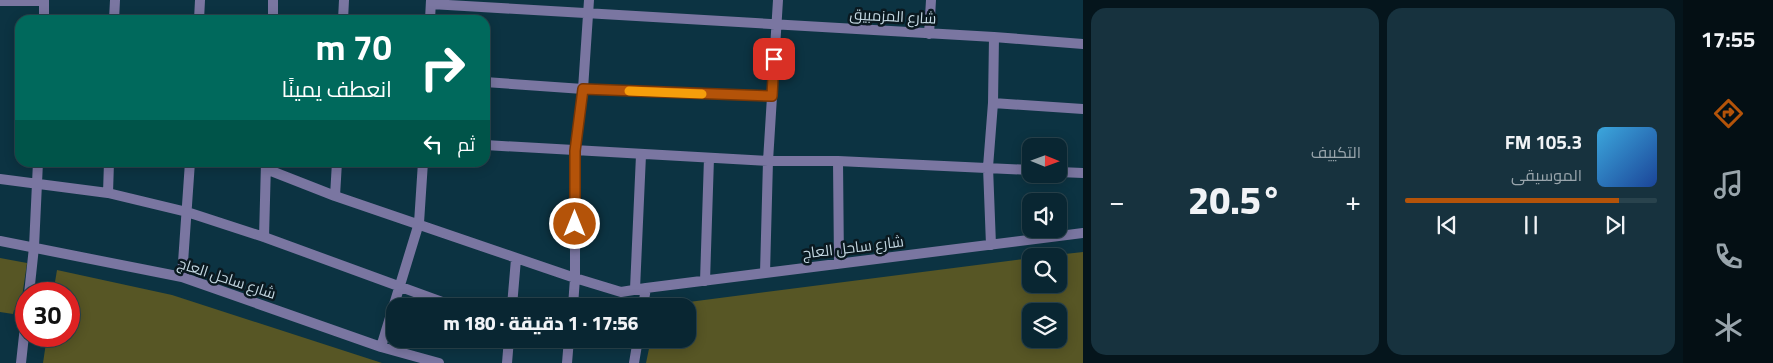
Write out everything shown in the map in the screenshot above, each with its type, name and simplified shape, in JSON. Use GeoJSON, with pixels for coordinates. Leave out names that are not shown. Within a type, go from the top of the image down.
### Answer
{"type":"FeatureCollection","features":[{"type":"Feature","properties":{"kind":"street"},"geometry":{"type":"LineString","coordinates":[[0,0],[44,0],[44,15]]}},
{"type":"Feature","properties":{"kind":"street"},"geometry":{"type":"LineString","coordinates":[[114,0],[114,15]]}},
{"type":"Feature","properties":{"kind":"street"},"geometry":{"type":"LineString","coordinates":[[199,15],[200,0]]}},
{"type":"Feature","properties":{"kind":"street"},"geometry":{"type":"LineString","coordinates":[[273,0],[273,15]]}},
{"type":"Feature","properties":{"kind":"street"},"geometry":{"type":"LineString","coordinates":[[343,15],[344,0]]}},
{"type":"Feature","properties":{"kind":"street"},"geometry":{"type":"LineString","coordinates":[[574,298],[575,151],[583,89],[588,0]]}},
{"type":"Feature","properties":{"kind":"street"},"geometry":{"type":"LineString","coordinates":[[765,273],[768,161],[778,0]]}},
{"type":"Feature","properties":{"kind":"street"},"geometry":{"type":"LineString","coordinates":[[929,34],[931,0]]}},
{"type":"Feature","properties":{"kind":"street"},"geometry":{"type":"LineString","coordinates":[[430,15],[431,2]]}},
{"type":"Feature","properties":{"kind":"street","name":"شارع المزمبيق"},"geometry":{"type":"LineString","coordinates":[[431,2],[588,14],[994,37],[1083,44]]}},
{"type":"Feature","properties":{"kind":"street"},"geometry":{"type":"LineString","coordinates":[[991,245],[988,167],[993,103],[994,37]]}},
{"type":"Feature","properties":{"kind":"street"},"geometry":{"type":"LineString","coordinates":[[490,82],[583,89],[772,96]]}},
{"type":"Feature","properties":{"kind":"street"},"geometry":{"type":"LineString","coordinates":[[993,103],[1083,109]]}},
{"type":"Feature","properties":{"kind":"street"},"geometry":{"type":"LineString","coordinates":[[490,146],[768,161],[838,161],[1022,169]]}},
{"type":"Feature","properties":{"kind":"street"},"geometry":{"type":"LineString","coordinates":[[635,289],[641,155]]}},
{"type":"Feature","properties":{"kind":"street"},"geometry":{"type":"LineString","coordinates":[[705,281],[709,158]]}},
{"type":"Feature","properties":{"kind":"street"},"geometry":{"type":"LineString","coordinates":[[838,161],[839,264]]}},
{"type":"Feature","properties":{"kind":"street"},"geometry":{"type":"LineString","coordinates":[[30,282],[38,167]]}},
{"type":"Feature","properties":{"kind":"street"},"geometry":{"type":"LineString","coordinates":[[108,193],[109,167]]}},
{"type":"Feature","properties":{"kind":"street"},"geometry":{"type":"LineString","coordinates":[[182,276],[190,167]]}},
{"type":"Feature","properties":{"kind":"street"},"geometry":{"type":"LineString","coordinates":[[264,237],[266,167]]}},
{"type":"Feature","properties":{"kind":"street","name":"شارع ساحل العاج"},"geometry":{"type":"LineString","coordinates":[[268,167],[335,196],[419,223],[516,259],[621,292],[1083,233]]}},
{"type":"Feature","properties":{"kind":"street"},"geometry":{"type":"LineString","coordinates":[[335,196],[337,167]]}},
{"type":"Feature","properties":{"kind":"street"},"geometry":{"type":"LineString","coordinates":[[381,347],[419,223],[423,167]]}},
{"type":"Feature","properties":{"kind":"street"},"geometry":{"type":"LineString","coordinates":[[1068,172],[1083,173]]}},
{"type":"Feature","properties":{"kind":"street"},"geometry":{"type":"LineString","coordinates":[[0,179],[108,193],[187,212],[264,237],[429,298]]}},
{"type":"Feature","properties":{"kind":"street","name":"شارع ساحل العاج"},"geometry":{"type":"LineString","coordinates":[[0,241],[182,276],[381,347],[439,363]]}},
{"type":"Feature","properties":{"kind":"street"},"geometry":{"type":"LineString","coordinates":[[513,298],[516,259]]}},
{"type":"Feature","properties":{"kind":"street"},"geometry":{"type":"LineString","coordinates":[[644,298],[646,288]]}},
{"type":"Feature","properties":{"kind":"street"},"geometry":{"type":"LineString","coordinates":[[21,363],[23,347]]}},
{"type":"Feature","properties":{"kind":"street"},"geometry":{"type":"LineString","coordinates":[[507,363],[508,348]]}},
{"type":"Feature","properties":{"kind":"street"},"geometry":{"type":"LineString","coordinates":[[567,363],[568,348]]}},
{"type":"Feature","properties":{"kind":"street"},"geometry":{"type":"LineString","coordinates":[[634,363],[636,348]]}},
{"type":"Feature","properties":{"kind":"shaded area"},"geometry":{"type":"Polygon","coordinates":[[[1083,252],[1083,363],[646,363],[649,348],[696,348],[696,301],[1022,259],[1022,293],[1067,293],[1067,254],[1083,252]]]}},
{"type":"Feature","properties":{"kind":"shaded area"},"geometry":{"type":"Polygon","coordinates":[[[0,258],[27,263],[24,282],[15,282],[15,310],[13,314],[0,312],[0,258]]]}},
{"type":"Feature","properties":{"kind":"shaded area"},"geometry":{"type":"Polygon","coordinates":[[[57,270],[172,295],[382,363],[43,363],[45,347],[80,347],[80,282],[55,282],[57,270]]]}},
{"type":"Feature","properties":{"kind":"slow traffic"},"geometry":{"type":"LineString","coordinates":[[629,91],[702,94]]}},
{"type":"Feature","properties":{"kind":"route"},"geometry":{"type":"LineString","coordinates":[[575,224],[575,151],[583,89],[772,96],[774,59]]}}]}
